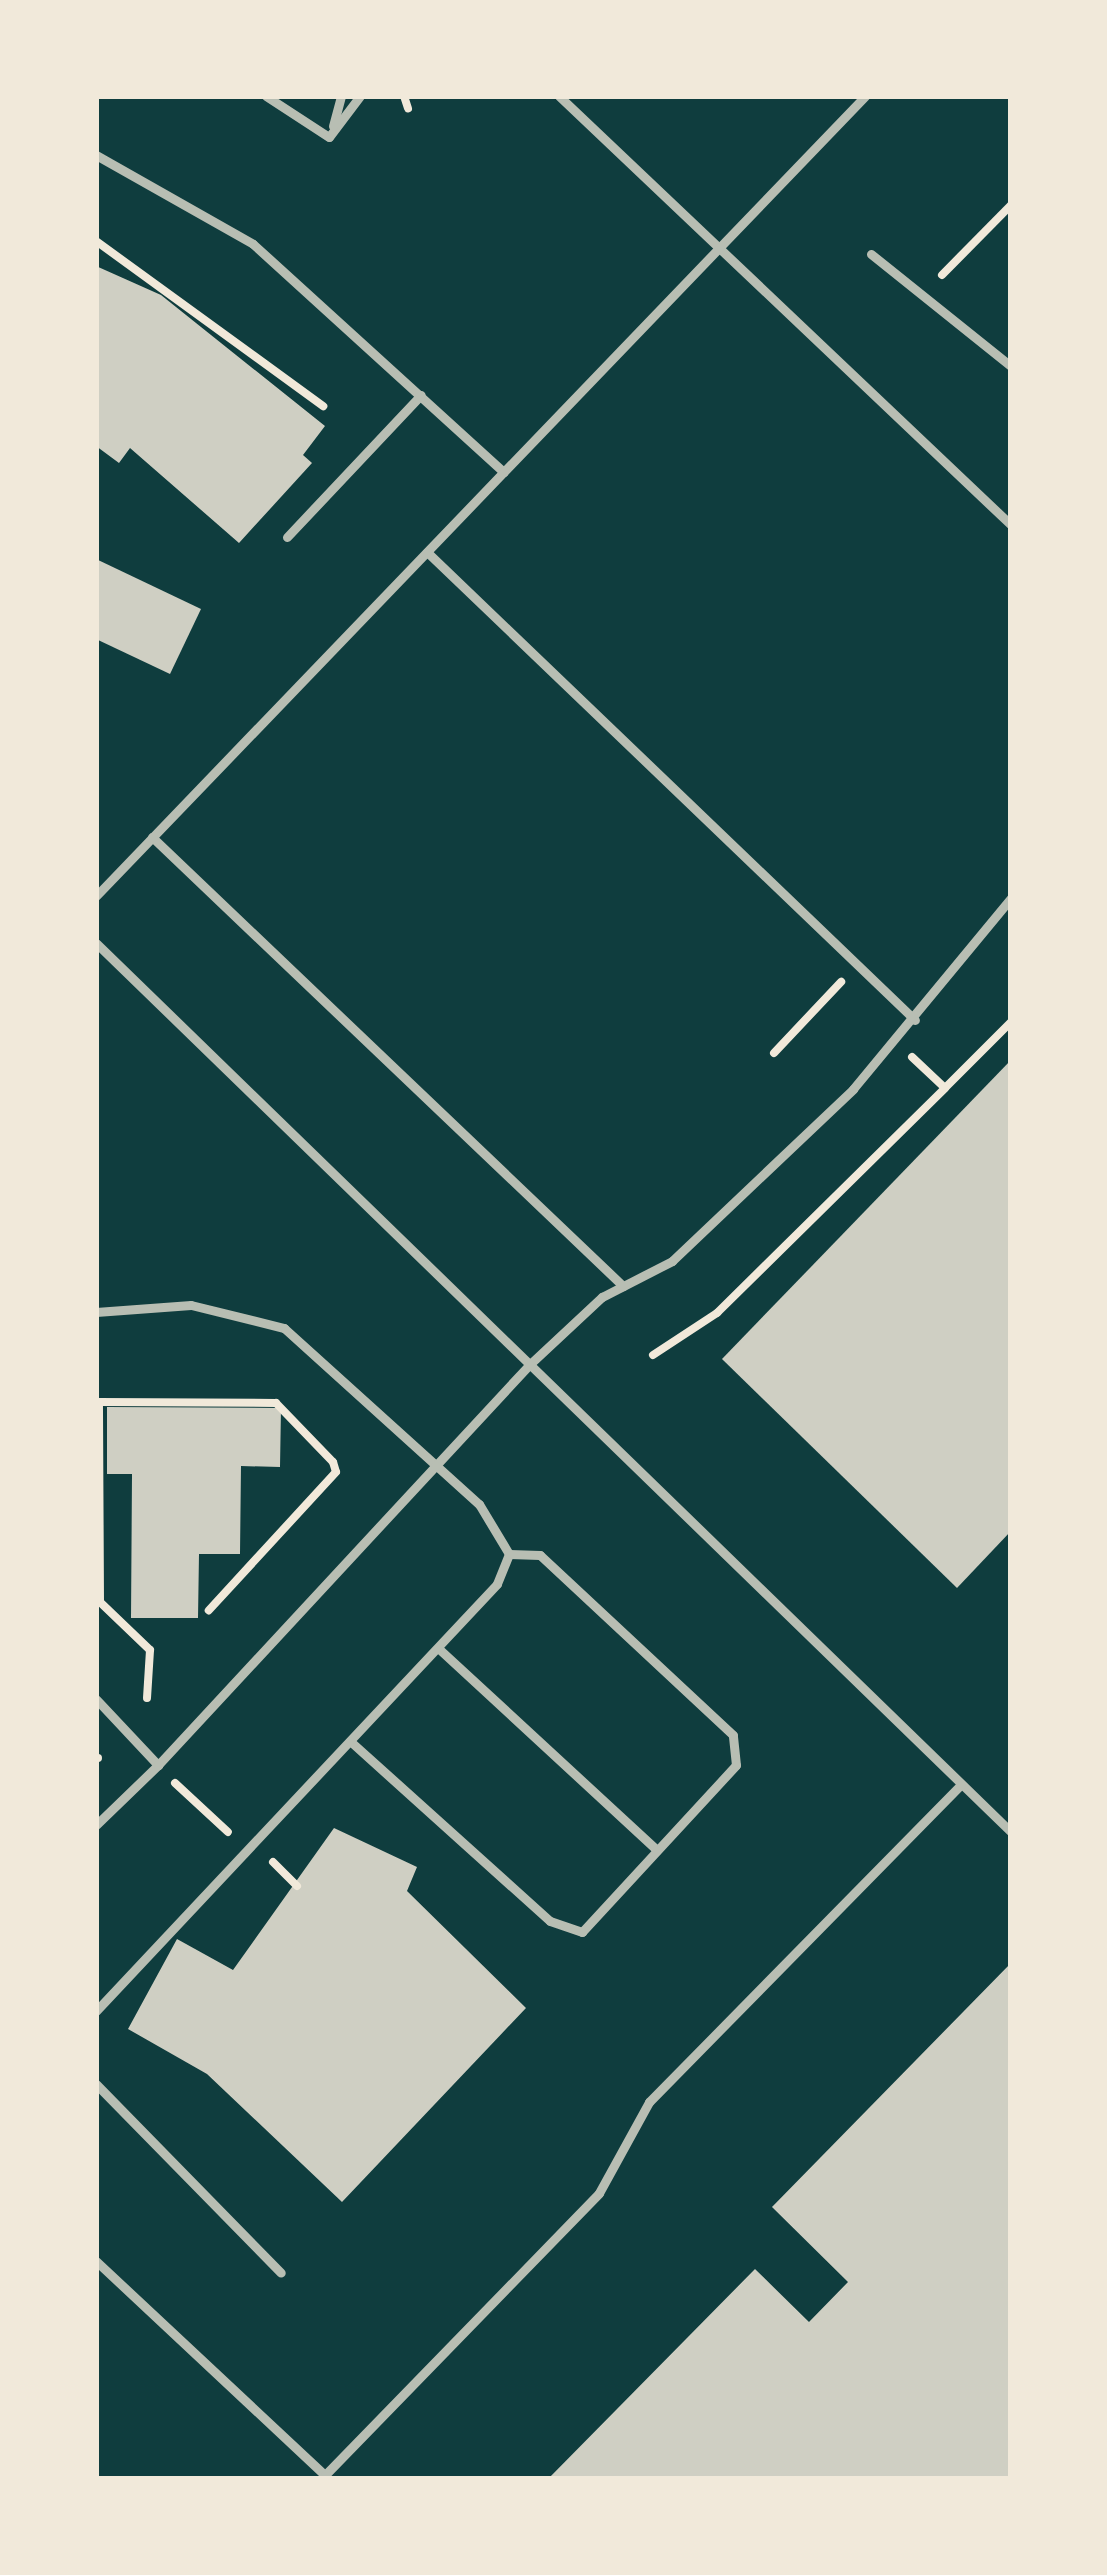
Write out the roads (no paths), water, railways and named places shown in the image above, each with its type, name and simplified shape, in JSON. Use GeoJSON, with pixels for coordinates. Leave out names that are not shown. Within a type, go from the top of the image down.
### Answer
{"type":"FeatureCollection","features":[{"type":"Feature","properties":{"kind":"lane"},"geometry":{"type":"LineString","coordinates":[[266,96],[329,137]]}},
{"type":"Feature","properties":{"kind":"lane"},"geometry":{"type":"LineString","coordinates":[[329,137],[341,96]]}},
{"type":"Feature","properties":{"kind":"lane"},"geometry":{"type":"LineString","coordinates":[[329,137],[359,96]]}},
{"type":"Feature","properties":{"kind":"lane"},"geometry":{"type":"LineString","coordinates":[[559,96],[1011,525]]}},
{"type":"Feature","properties":{"kind":"lane"},"geometry":{"type":"LineString","coordinates":[[96,896],[866,96]]}},
{"type":"Feature","properties":{"kind":"lane"},"geometry":{"type":"LineString","coordinates":[[96,155],[253,244],[504,472]]}},
{"type":"Feature","properties":{"kind":"lane"},"geometry":{"type":"LineString","coordinates":[[871,254],[1011,366]]}},
{"type":"Feature","properties":{"kind":"lane"},"geometry":{"type":"LineString","coordinates":[[287,537],[422,395]]}},
{"type":"Feature","properties":{"kind":"lane"},"geometry":{"type":"LineString","coordinates":[[427,552],[915,1020]]}},
{"type":"Feature","properties":{"kind":"lane"},"geometry":{"type":"LineString","coordinates":[[152,837],[623,1286]]}},
{"type":"Feature","properties":{"kind":"lane"},"geometry":{"type":"LineString","coordinates":[[96,1825],[158,1765],[530,1365],[623,1286],[672,1261],[915,1020],[1011,898]]}},
{"type":"Feature","properties":{"kind":"lane"},"geometry":{"type":"LineString","coordinates":[[96,944],[1011,1832]]}},
{"type":"Feature","properties":{"kind":"lane"},"geometry":{"type":"LineString","coordinates":[[96,1312],[191,1305],[284,1328],[478,1504],[509,1554]]}},
{"type":"Feature","properties":{"kind":"lane"},"geometry":{"type":"LineString","coordinates":[[96,2011],[497,1584],[509,1554]]}},
{"type":"Feature","properties":{"kind":"lane"},"geometry":{"type":"LineString","coordinates":[[350,1741],[550,1922],[582,1932],[736,1765],[734,1735],[540,1555],[509,1554]]}},
{"type":"Feature","properties":{"kind":"lane"},"geometry":{"type":"LineString","coordinates":[[437,1648],[657,1850]]}},
{"type":"Feature","properties":{"kind":"lane"},"geometry":{"type":"LineString","coordinates":[[96,1699],[158,1765]]}},
{"type":"Feature","properties":{"kind":"lane"},"geometry":{"type":"LineString","coordinates":[[96,2261],[327,2477],[599,2193],[649,2102],[962,1786]]}},
{"type":"Feature","properties":{"kind":"lane"},"geometry":{"type":"LineString","coordinates":[[96,2084],[281,2273]]}}]}
